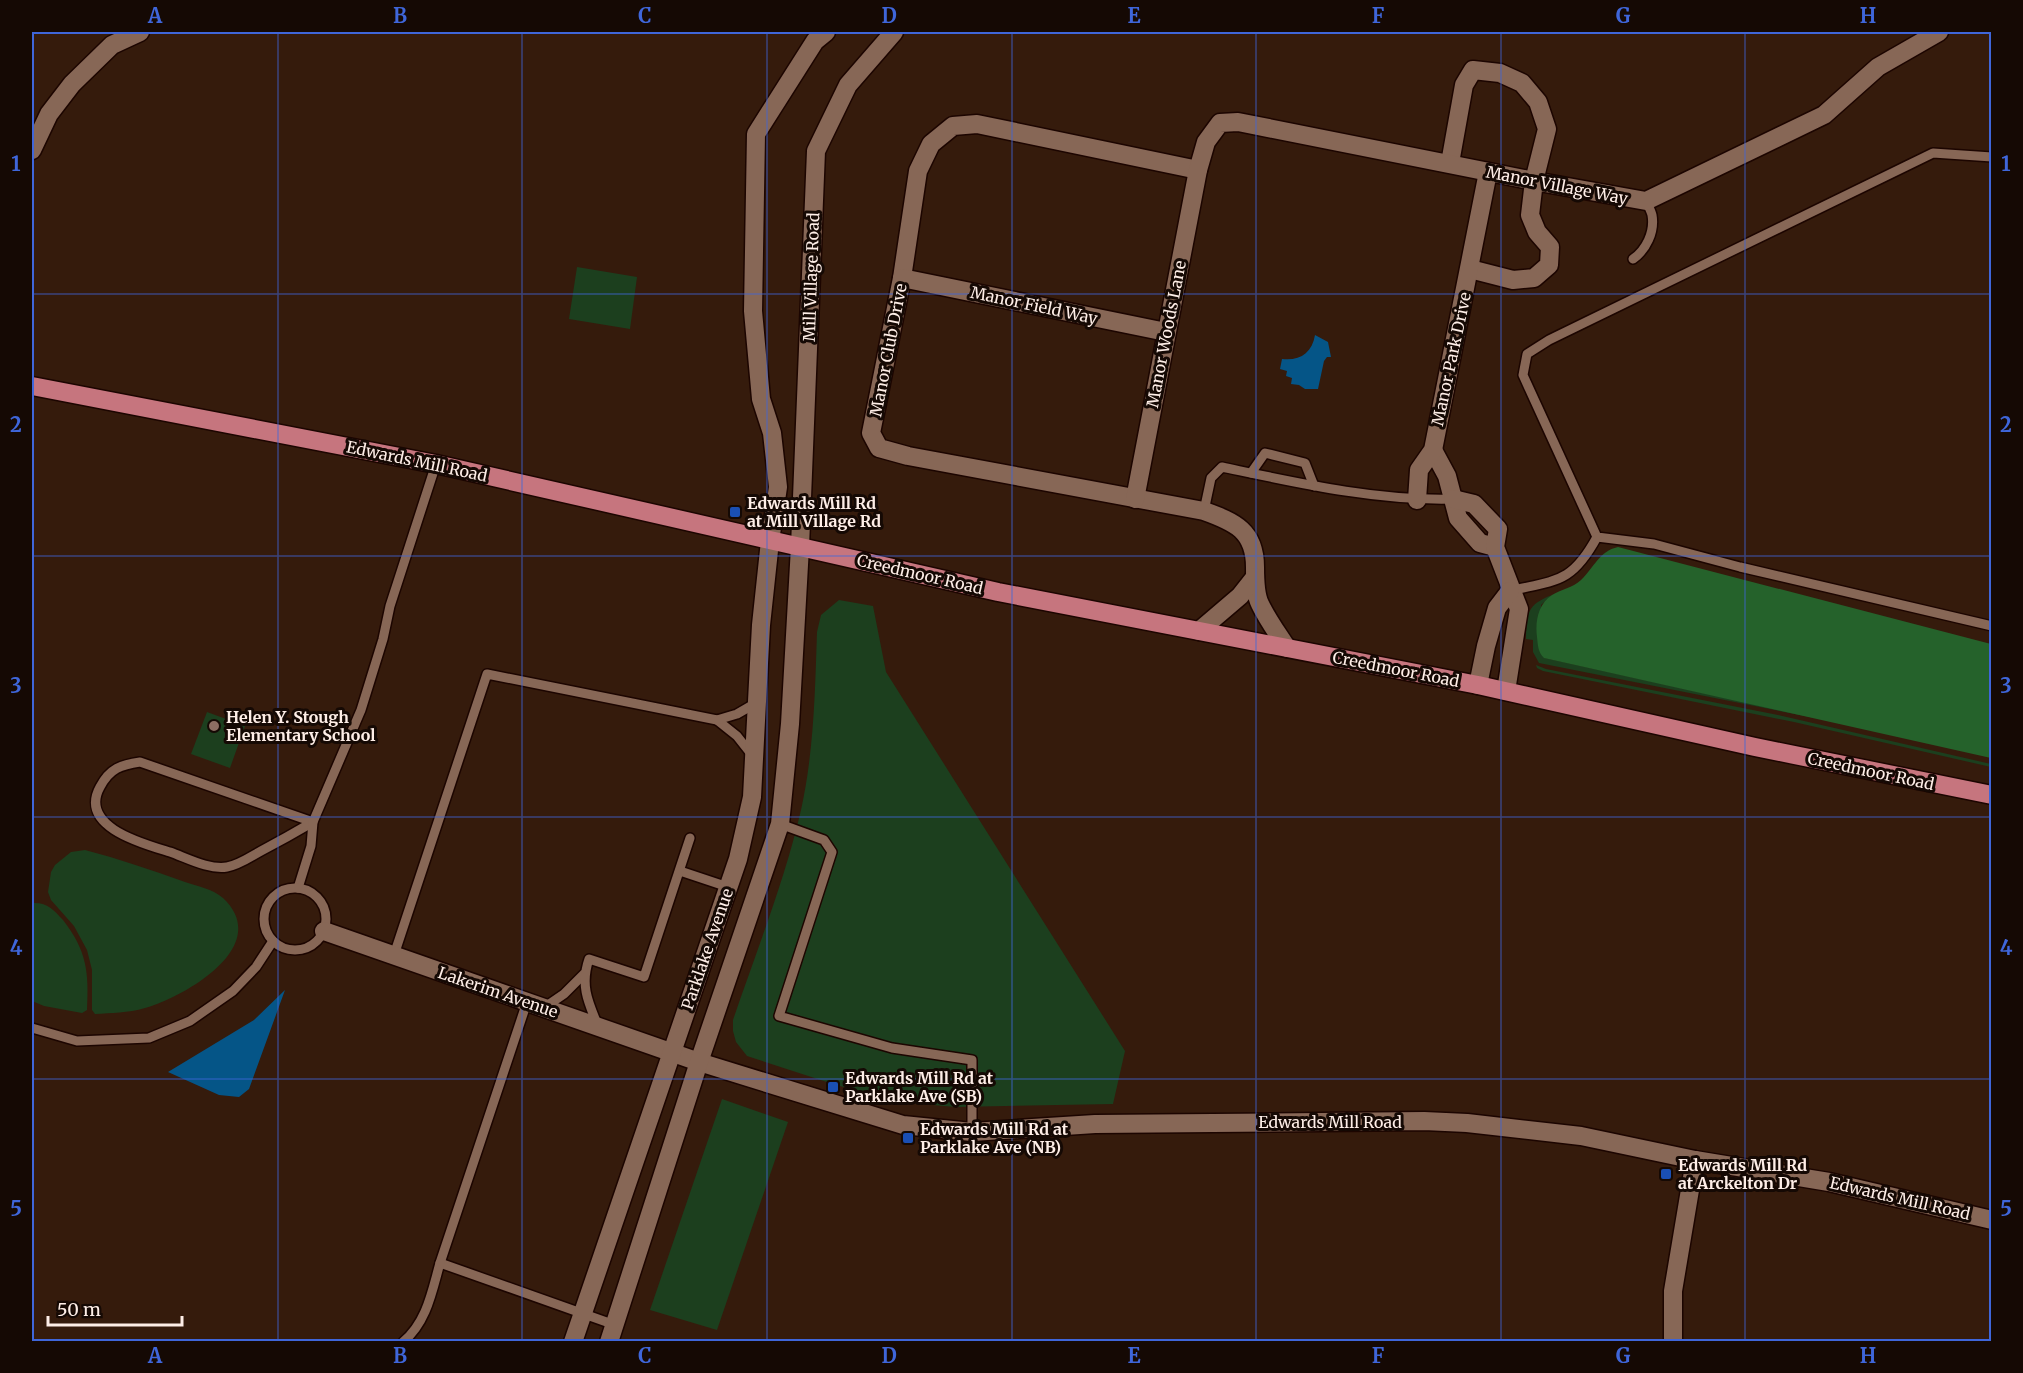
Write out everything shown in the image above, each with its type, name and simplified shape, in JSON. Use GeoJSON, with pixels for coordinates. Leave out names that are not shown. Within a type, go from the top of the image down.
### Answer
{"type":"FeatureCollection","features":[{"type":"Feature","properties":{"kind":"main road","name":"Edwards Mill Road"},"geometry":{"type":"LineString","coordinates":[[32,386],[436,464],[800,547]]}},
{"type":"Feature","properties":{"kind":"main road","name":"Creedmoor Road"},"geometry":{"type":"LineString","coordinates":[[800,547],[998,592],[1478,685],[1755,747],[1992,795]]}},
{"type":"Feature","properties":{"kind":"street"},"geometry":{"type":"LineString","coordinates":[[32,150],[49,114],[72,84],[112,45],[140,32]]}},
{"type":"Feature","properties":{"kind":"street"},"geometry":{"type":"LineString","coordinates":[[770,541],[778,487],[772,432],[761,399],[753,311],[756,134],[815,41],[826,32]]}},
{"type":"Feature","properties":{"kind":"street","name":"Mill Village Road"},"geometry":{"type":"LineString","coordinates":[[800,547],[816,151],[848,85],[894,32]]}},
{"type":"Feature","properties":{"kind":"street","name":"Manor Village Way"},"geometry":{"type":"LineString","coordinates":[[1198,170],[1206,142],[1220,123],[1238,123],[1646,201],[1824,115],[1878,67],[1939,32]]}},
{"type":"Feature","properties":{"kind":"street","name":"Manor Park Drive"},"geometry":{"type":"LineString","coordinates":[[1450,163],[1464,85],[1473,70],[1500,73],[1522,83],[1538,102],[1547,129],[1534,181],[1530,215],[1537,232],[1550,247],[1549,265],[1534,278],[1513,280],[1470,269]]}},
{"type":"Feature","properties":{"kind":"street","name":"Manor Club Drive"},"geometry":{"type":"LineString","coordinates":[[1198,170],[977,124],[953,126],[931,144],[918,171],[903,278],[871,433],[879,448],[908,456],[1204,511],[1226,518],[1245,531],[1255,556],[1259,603],[1287,648]]}},
{"type":"Feature","properties":{"kind":"street","name":"Manor Woods Lane"},"geometry":{"type":"LineString","coordinates":[[1135,499],[1198,170]]}},
{"type":"Feature","properties":{"kind":"street","name":"Manor Park Drive"},"geometry":{"type":"LineString","coordinates":[[1417,500],[1419,470],[1433,450],[1488,172]]}},
{"type":"Feature","properties":{"kind":"street","name":"Manor Field Way"},"geometry":{"type":"LineString","coordinates":[[903,278],[1166,332]]}},
{"type":"Feature","properties":{"kind":"street","name":"Manor Park Drive"},"geometry":{"type":"LineString","coordinates":[[1433,450],[1447,476],[1458,518],[1480,543],[1495,547],[1510,591],[1519,609],[1506,691]]}},
{"type":"Feature","properties":{"kind":"street","name":"Parklake Avenue"},"geometry":{"type":"LineString","coordinates":[[573,1341],[738,859],[752,797],[752,755],[761,625],[770,541]]}},
{"type":"Feature","properties":{"kind":"street","name":"Parklake Avenue"},"geometry":{"type":"LineString","coordinates":[[612,1333],[699,1062],[780,824],[790,724],[800,547]]}},
{"type":"Feature","properties":{"kind":"street"},"geometry":{"type":"LineString","coordinates":[[1199,631],[1240,596],[1255,577]]}},
{"type":"Feature","properties":{"kind":"street"},"geometry":{"type":"LineString","coordinates":[[1478,685],[1497,608],[1510,591]]}},
{"type":"Feature","properties":{"kind":"street","name":"Lakerim Avenue"},"geometry":{"type":"LineString","coordinates":[[324,931],[672,1052]]}},
{"type":"Feature","properties":{"kind":"street","name":"Edwards Mill Road"},"geometry":{"type":"LineString","coordinates":[[672,1052],[903,1125],[972,1132],[1095,1124],[1424,1121],[1467,1123],[1581,1136],[1695,1160],[1829,1182],[1992,1220]]}},
{"type":"Feature","properties":{"kind":"street"},"geometry":{"type":"LineString","coordinates":[[1673,1341],[1673,1291],[1695,1160]]}},
{"type":"Feature","properties":{"kind":"lane"},"geometry":{"type":"LineString","coordinates":[[1597,537],[1523,375],[1527,354],[1550,340],[1933,153],[1992,157]]}},
{"type":"Feature","properties":{"kind":"lane"},"geometry":{"type":"LineString","coordinates":[[1633,259],[1644,252],[1649,237],[1652,216],[1646,201]]}},
{"type":"Feature","properties":{"kind":"lane"},"geometry":{"type":"LineString","coordinates":[[1251,473],[1265,453],[1305,463],[1314,486]]}},
{"type":"Feature","properties":{"kind":"lane"},"geometry":{"type":"LineString","coordinates":[[298,888],[311,846],[314,822],[361,710],[383,639],[390,606],[436,464]]}},
{"type":"Feature","properties":{"kind":"lane"},"geometry":{"type":"LineString","coordinates":[[1204,511],[1211,478],[1222,467],[1314,486],[1417,500],[1453,499]]}},
{"type":"Feature","properties":{"kind":"lane"},"geometry":{"type":"LineString","coordinates":[[1510,591],[1558,580],[1575,570],[1587,557],[1597,537]]}},
{"type":"Feature","properties":{"kind":"lane"},"geometry":{"type":"LineString","coordinates":[[1597,537],[1675,548],[1740,567],[1992,626]]}},
{"type":"Feature","properties":{"kind":"lane"},"geometry":{"type":"LineString","coordinates":[[394,955],[488,674],[717,720],[737,736],[752,755]]}},
{"type":"Feature","properties":{"kind":"lane"},"geometry":{"type":"LineString","coordinates":[[717,720],[737,714],[756,703]]}},
{"type":"Feature","properties":{"kind":"lane"},"geometry":{"type":"LineString","coordinates":[[140,762],[314,822],[240,863],[226,867],[207,865],[123,836],[107,825],[97,810],[96,794],[105,778],[120,765],[140,762]]}},
{"type":"Feature","properties":{"kind":"lane"},"geometry":{"type":"LineString","coordinates":[[780,824],[824,840],[832,852],[779,1016],[892,1048],[972,1060],[972,1132]]}},
{"type":"Feature","properties":{"kind":"lane"},"geometry":{"type":"LineString","coordinates":[[403,1341],[412,1334],[426,1312],[440,1263],[536,1005],[564,994],[584,974],[589,959],[644,977],[690,838]]}},
{"type":"Feature","properties":{"kind":"lane"},"geometry":{"type":"LineString","coordinates":[[680,872],[728,887]]}},
{"type":"Feature","properties":{"kind":"lane"},"geometry":{"type":"LineString","coordinates":[[298,888],[313,894],[323,907],[326,923],[324,931],[311,946],[301,950],[281,947],[273,941],[264,924],[267,906],[279,892],[288,889],[298,888]]}},
{"type":"Feature","properties":{"kind":"lane"},"geometry":{"type":"LineString","coordinates":[[32,1028],[77,1041],[148,1038],[190,1021],[233,991],[256,967],[273,941]]}},
{"type":"Feature","properties":{"kind":"lane"},"geometry":{"type":"LineString","coordinates":[[584,974],[589,1005],[598,1026]]}},
{"type":"Feature","properties":{"kind":"lane"},"geometry":{"type":"LineString","coordinates":[[440,1263],[582,1313],[612,1333]]}},
{"type":"Feature","properties":{"kind":"green space"},"geometry":{"type":"Polygon","coordinates":[[[577,267],[637,277],[630,329],[569,319],[577,267]]]}},
{"type":"Feature","properties":{"kind":"green space"},"geometry":{"type":"Polygon","coordinates":[[[1618,547],[1991,644],[1991,758],[1544,658],[1539,649],[1536,631],[1538,614],[1543,603],[1552,595],[1578,583],[1601,556],[1618,547]]]}},
{"type":"Feature","properties":{"kind":"green space"},"geometry":{"type":"Polygon","coordinates":[[[1552,595],[1541,605],[1545,658],[1825,720],[1539,663],[1533,652],[1533,640],[1526,639],[1528,617],[1537,603],[1552,595]]]}},
{"type":"Feature","properties":{"kind":"green space"},"geometry":{"type":"Polygon","coordinates":[[[839,600],[873,606],[886,672],[1125,1051],[1113,1104],[956,1107],[897,1102],[747,1056],[736,1042],[733,1020],[779,889],[801,810],[811,744],[817,632],[821,615],[839,600]]]}},
{"type":"Feature","properties":{"kind":"green space"},"geometry":{"type":"Polygon","coordinates":[[[1536,665],[1546,669],[1778,715],[1991,764],[1991,767],[1794,722],[1543,671],[1536,665]]]}},
{"type":"Feature","properties":{"kind":"green space"},"geometry":{"type":"Polygon","coordinates":[[[207,712],[245,726],[230,768],[191,754],[207,712]]]}},
{"type":"Feature","properties":{"kind":"green space"},"geometry":{"type":"Polygon","coordinates":[[[85,850],[215,892],[223,898],[236,916],[238,934],[231,951],[218,967],[200,981],[162,1002],[132,1011],[95,1014],[92,1010],[92,970],[87,950],[74,926],[51,900],[48,892],[51,872],[55,865],[71,852],[85,850]]]}},
{"type":"Feature","properties":{"kind":"green space"},"geometry":{"type":"Polygon","coordinates":[[[32,903],[46,905],[53,910],[71,931],[82,952],[87,973],[87,1010],[82,1013],[44,1006],[32,1001],[32,903]]]}},
{"type":"Feature","properties":{"kind":"green space"},"geometry":{"type":"Polygon","coordinates":[[[722,1099],[788,1122],[717,1330],[650,1310],[722,1099]]]}},
{"type":"Feature","properties":{"kind":"water"},"geometry":{"type":"Polygon","coordinates":[[[1315,335],[1328,342],[1331,357],[1327,357],[1324,361],[1318,389],[1305,389],[1291,384],[1292,378],[1286,376],[1287,371],[1280,369],[1282,359],[1294,359],[1308,351],[1315,335]]]}},
{"type":"Feature","properties":{"kind":"water"},"geometry":{"type":"Polygon","coordinates":[[[285,990],[249,1089],[239,1097],[219,1095],[168,1072],[254,1020],[285,990]]]}},
{"type":"Feature","properties":{"kind":"place","name":"Edwards Mill Rd at Mill Village Rd"},"geometry":{"type":"Point","coordinates":[735,512]}},
{"type":"Feature","properties":{"kind":"place","name":"Helen Y. Stough Elementary School"},"geometry":{"type":"Point","coordinates":[214,726]}},
{"type":"Feature","properties":{"kind":"place","name":"Edwards Mill Rd at Parklake Ave (SB)"},"geometry":{"type":"Point","coordinates":[833,1087]}},
{"type":"Feature","properties":{"kind":"place","name":"Edwards Mill Rd at Parklake Ave (NB)"},"geometry":{"type":"Point","coordinates":[908,1138]}},
{"type":"Feature","properties":{"kind":"place","name":"Edwards Mill Rd at Arckelton Dr"},"geometry":{"type":"Point","coordinates":[1666,1174]}}]}
